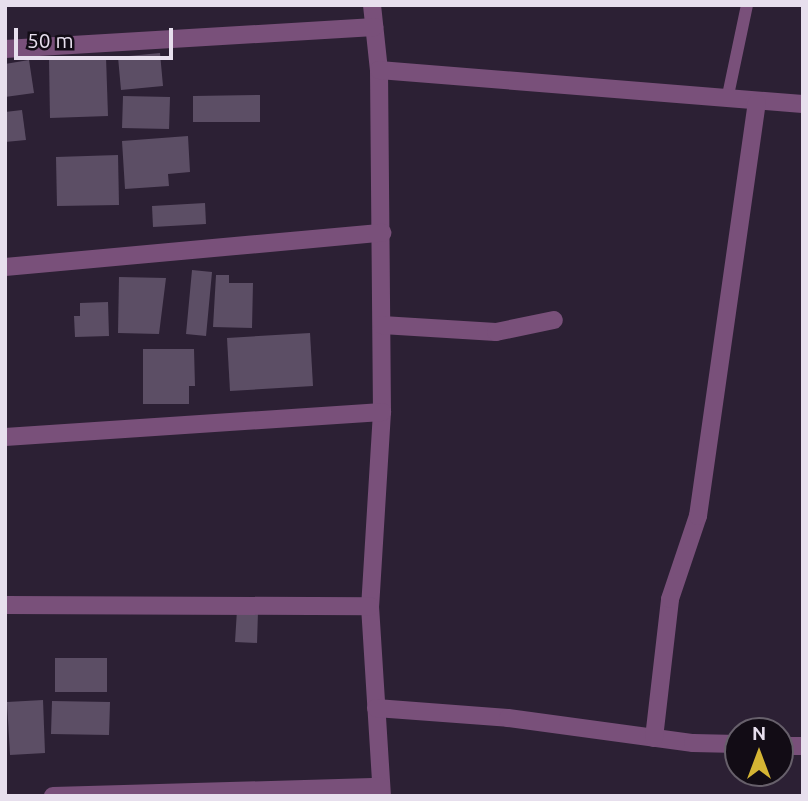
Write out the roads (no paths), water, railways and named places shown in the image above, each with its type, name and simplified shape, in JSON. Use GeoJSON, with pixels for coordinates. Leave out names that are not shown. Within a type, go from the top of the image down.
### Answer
{"type":"FeatureCollection","features":[{"type":"Feature","properties":{"kind":"street"},"geometry":{"type":"LineString","coordinates":[[53,796],[381,791],[370,606],[383,412],[379,70],[372,5]]}},
{"type":"Feature","properties":{"kind":"street"},"geometry":{"type":"LineString","coordinates":[[5,50],[374,27]]}},
{"type":"Feature","properties":{"kind":"street"},"geometry":{"type":"LineString","coordinates":[[379,70],[757,103],[803,104]]}},
{"type":"Feature","properties":{"kind":"street"},"geometry":{"type":"LineString","coordinates":[[654,738],[670,599],[698,516],[757,103]]}},
{"type":"Feature","properties":{"kind":"street"},"geometry":{"type":"LineString","coordinates":[[5,267],[382,233]]}},
{"type":"Feature","properties":{"kind":"street"},"geometry":{"type":"LineString","coordinates":[[382,325],[496,332],[554,320]]}},
{"type":"Feature","properties":{"kind":"street"},"geometry":{"type":"LineString","coordinates":[[5,437],[383,412]]}},
{"type":"Feature","properties":{"kind":"street"},"geometry":{"type":"LineString","coordinates":[[5,605],[370,606]]}},
{"type":"Feature","properties":{"kind":"street"},"geometry":{"type":"LineString","coordinates":[[376,708],[508,718],[654,738],[724,743]]}},
{"type":"Feature","properties":{"kind":"lane"},"geometry":{"type":"LineString","coordinates":[[727,100],[747,5]]}}]}
